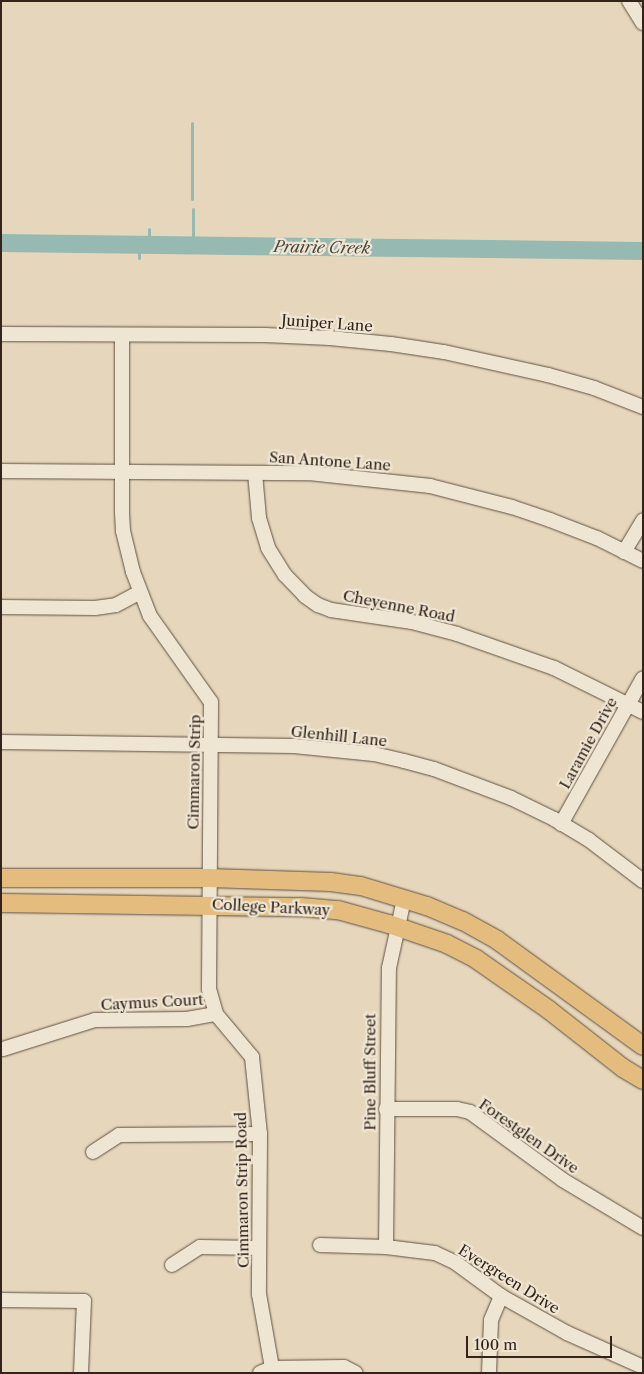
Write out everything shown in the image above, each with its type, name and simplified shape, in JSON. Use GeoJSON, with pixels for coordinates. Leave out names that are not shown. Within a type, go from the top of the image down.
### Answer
{"type":"FeatureCollection","features":[{"type":"Feature","properties":{"kind":"main road","name":"College Parkway"},"geometry":{"type":"LineString","coordinates":[[1,878],[209,878],[332,882],[361,886],[404,899],[463,921],[497,940],[643,1046]]}},
{"type":"Feature","properties":{"kind":"main road","name":"College Parkway"},"geometry":{"type":"LineString","coordinates":[[1,903],[209,904],[338,910],[447,944],[476,959],[549,1010],[623,1068],[643,1080]]}},
{"type":"Feature","properties":{"kind":"street"},"geometry":{"type":"LineString","coordinates":[[629,1],[643,23]]}},
{"type":"Feature","properties":{"kind":"street","name":"Juniper Lane"},"geometry":{"type":"LineString","coordinates":[[1,334],[266,335],[330,338],[392,344],[444,352],[548,375],[594,388],[643,407]]}},
{"type":"Feature","properties":{"kind":"street","name":"Cimmaron Strip"},"geometry":{"type":"LineString","coordinates":[[122,335],[123,531],[140,593],[166,640],[211,702],[209,904]]}},
{"type":"Feature","properties":{"kind":"street","name":"San Antone Lane"},"geometry":{"type":"LineString","coordinates":[[1,471],[309,473],[430,486],[527,512],[597,538],[643,561]]}},
{"type":"Feature","properties":{"kind":"street","name":"Cheyenne Road"},"geometry":{"type":"LineString","coordinates":[[254,473],[259,518],[268,548],[285,575],[305,596],[318,604],[331,610],[412,622],[457,634],[554,668],[643,712]]}},
{"type":"Feature","properties":{"kind":"street"},"geometry":{"type":"LineString","coordinates":[[624,552],[643,520]]}},
{"type":"Feature","properties":{"kind":"street"},"geometry":{"type":"LineString","coordinates":[[1,607],[95,608],[116,605],[140,593]]}},
{"type":"Feature","properties":{"kind":"street","name":"Laramie Drive"},"geometry":{"type":"LineString","coordinates":[[561,824],[643,678]]}},
{"type":"Feature","properties":{"kind":"street","name":"Glenhill Lane"},"geometry":{"type":"LineString","coordinates":[[1,742],[211,744],[323,748],[404,761],[434,769],[511,798],[589,840],[643,880]]}},
{"type":"Feature","properties":{"kind":"street","name":"Pine Bluff Street"},"geometry":{"type":"LineString","coordinates":[[386,1247],[389,968],[404,899]]}},
{"type":"Feature","properties":{"kind":"street","name":"Cimmaron Strip Road"},"geometry":{"type":"LineString","coordinates":[[209,904],[209,989],[216,1014],[252,1057],[260,1134],[259,1294],[266,1371]]}},
{"type":"Feature","properties":{"kind":"street","name":"Caymus Court"},"geometry":{"type":"LineString","coordinates":[[4,1049],[95,1020],[187,1019],[216,1014]]}},
{"type":"Feature","properties":{"kind":"street","name":"Forestglen Drive"},"geometry":{"type":"LineString","coordinates":[[386,1109],[457,1109],[470,1112],[563,1180],[643,1228]]}},
{"type":"Feature","properties":{"kind":"street"},"geometry":{"type":"LineString","coordinates":[[93,1152],[119,1134],[260,1134]]}},
{"type":"Feature","properties":{"kind":"street","name":"Evergreen Drive"},"geometry":{"type":"LineString","coordinates":[[320,1245],[386,1247],[435,1253],[456,1263],[501,1296],[567,1333],[643,1367]]}},
{"type":"Feature","properties":{"kind":"street"},"geometry":{"type":"LineString","coordinates":[[172,1265],[200,1247],[259,1248]]}},
{"type":"Feature","properties":{"kind":"street"},"geometry":{"type":"LineString","coordinates":[[489,1373],[492,1320],[501,1296]]}},
{"type":"Feature","properties":{"kind":"street"},"geometry":{"type":"LineString","coordinates":[[1,1300],[84,1301],[81,1373]]}},
{"type":"Feature","properties":{"kind":"street"},"geometry":{"type":"LineString","coordinates":[[266,1371],[344,1366],[356,1373]]}},
{"type":"Feature","properties":{"kind":"waterway"},"geometry":{"type":"LineString","coordinates":[[192,123],[192,199]]}},
{"type":"Feature","properties":{"kind":"waterway"},"geometry":{"type":"LineString","coordinates":[[193,209],[193,245]]}},
{"type":"Feature","properties":{"kind":"waterway"},"geometry":{"type":"LineString","coordinates":[[149,229],[149,244]]}},
{"type":"Feature","properties":{"kind":"waterway","name":"Prairie Creek"},"geometry":{"type":"LineString","coordinates":[[1,243],[643,251]]}},
{"type":"Feature","properties":{"kind":"waterway"},"geometry":{"type":"LineString","coordinates":[[139,244],[139,258]]}}]}
